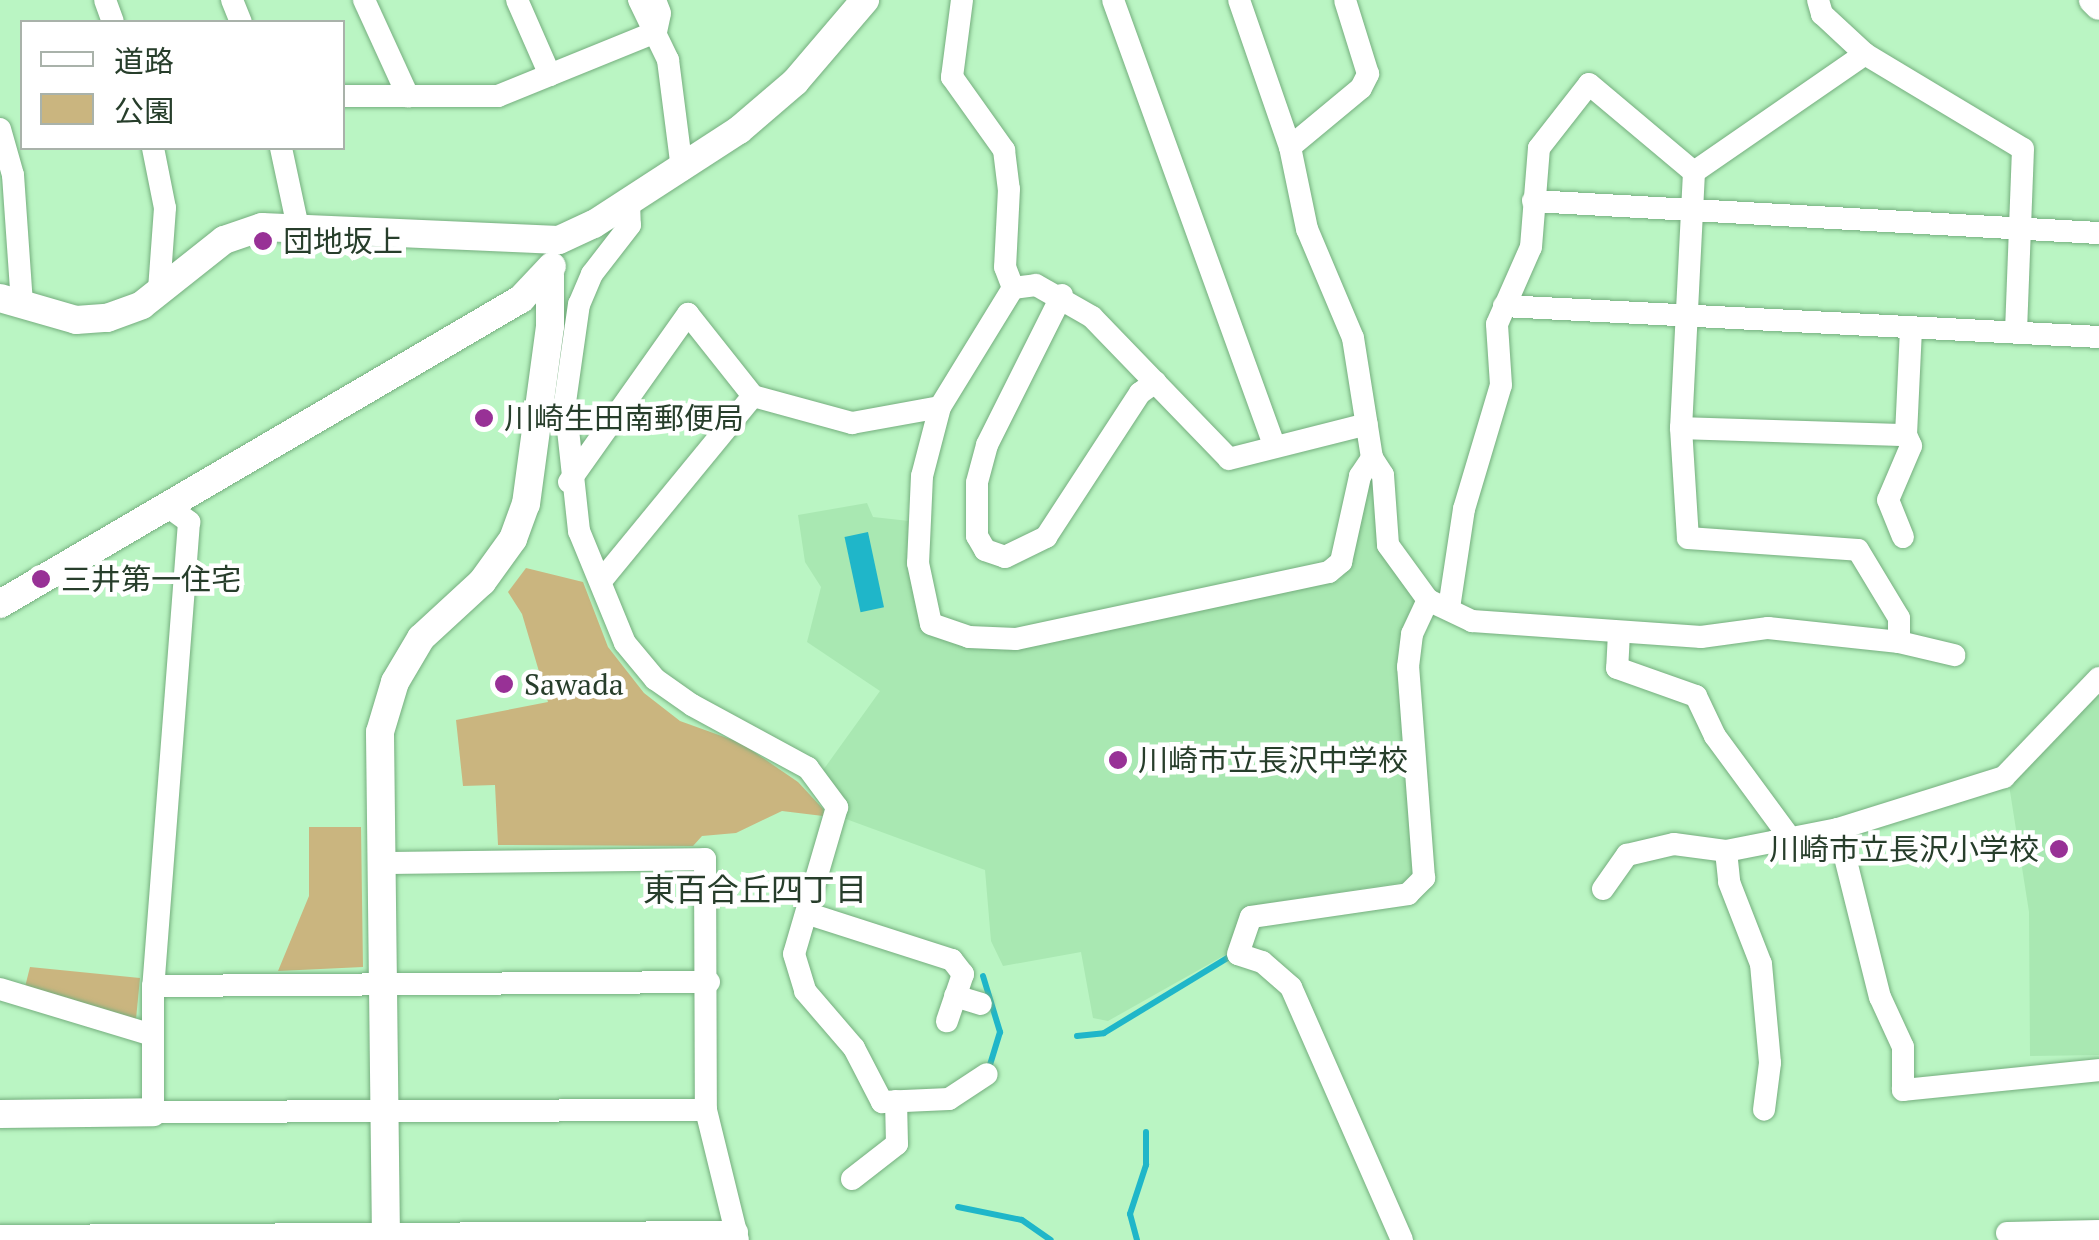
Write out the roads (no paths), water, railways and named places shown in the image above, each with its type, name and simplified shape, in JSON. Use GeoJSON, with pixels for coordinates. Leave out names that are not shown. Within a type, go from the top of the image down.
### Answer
{"type":"FeatureCollection","features":[{"type":"Feature","properties":{"kind":"street"},"geometry":{"type":"LineString","coordinates":[[364,0],[408,96]]}},
{"type":"Feature","properties":{"kind":"street"},"geometry":{"type":"LineString","coordinates":[[517,0],[550,75]]}},
{"type":"Feature","properties":{"kind":"street"},"geometry":{"type":"LineString","coordinates":[[640,0],[668,60],[682,170]]}},
{"type":"Feature","properties":{"kind":"street"},"geometry":{"type":"LineString","coordinates":[[655,0],[660,12],[656,32]]}},
{"type":"Feature","properties":{"kind":"street"},"geometry":{"type":"LineString","coordinates":[[0,129],[14,176],[11,301],[76,320],[142,305],[224,240],[262,227],[559,240],[682,170],[795,82],[865,0]]}},
{"type":"Feature","properties":{"kind":"street"},"geometry":{"type":"LineString","coordinates":[[962,0],[952,77],[1004,150],[1009,189],[1005,267],[1013,288]]}},
{"type":"Feature","properties":{"kind":"street"},"geometry":{"type":"LineString","coordinates":[[1114,0],[1276,447]]}},
{"type":"Feature","properties":{"kind":"street"},"geometry":{"type":"LineString","coordinates":[[1240,0],[1290,146],[1307,229],[1353,338],[1372,458],[1383,475],[1388,545],[1438,604],[1472,621],[1701,637],[1768,628],[1898,642],[1954,656]]}},
{"type":"Feature","properties":{"kind":"street"},"geometry":{"type":"LineString","coordinates":[[1818,0],[1822,14],[1864,54],[2023,149],[2023,229],[2016,332]]}},
{"type":"Feature","properties":{"kind":"street"},"geometry":{"type":"LineString","coordinates":[[2093,0],[2099,6]]}},
{"type":"Feature","properties":{"kind":"street"},"geometry":{"type":"LineString","coordinates":[[1290,146],[1361,88],[1368,74],[1355,5]]}},
{"type":"Feature","properties":{"kind":"street"},"geometry":{"type":"LineString","coordinates":[[345,96],[498,96],[656,32]]}},
{"type":"Feature","properties":{"kind":"street"},"geometry":{"type":"LineString","coordinates":[[1694,172],[1864,54]]}},
{"type":"Feature","properties":{"kind":"street"},"geometry":{"type":"LineString","coordinates":[[1402,1240],[1291,987],[1262,962],[1238,954],[1251,918],[1408,894],[1424,878],[1408,667],[1412,634],[1438,604],[1501,385],[1497,324],[1531,248],[1539,148],[1588,84],[1694,172]]}},
{"type":"Feature","properties":{"kind":"street"},"geometry":{"type":"LineString","coordinates":[[152,150],[165,208],[159,290]]}},
{"type":"Feature","properties":{"kind":"street"},"geometry":{"type":"LineString","coordinates":[[281,150],[298,227]]}},
{"type":"Feature","properties":{"kind":"street"},"geometry":{"type":"LineString","coordinates":[[1694,172],[1682,428],[1688,538],[1858,550],[1899,618],[1898,642]]}},
{"type":"Feature","properties":{"kind":"street"},"geometry":{"type":"LineString","coordinates":[[1533,201],[2099,233]]}},
{"type":"Feature","properties":{"kind":"street"},"geometry":{"type":"LineString","coordinates":[[630,202],[630,225],[592,274],[579,304],[564,402],[568,482],[579,531],[625,643],[656,679],[808,768],[837,807],[809,914],[794,954],[804,991],[854,1048],[882,1102],[949,1100],[987,1074]]}},
{"type":"Feature","properties":{"kind":"street"},"geometry":{"type":"LineString","coordinates":[[386,1237],[377,767],[395,682],[421,638],[482,582],[513,539],[526,504],[550,326],[550,275],[559,240]]}},
{"type":"Feature","properties":{"kind":"street"},"geometry":{"type":"LineString","coordinates":[[0,604],[521,299],[550,275]]}},
{"type":"Feature","properties":{"kind":"street"},"geometry":{"type":"LineString","coordinates":[[1013,288],[1036,285],[1062,295],[1156,382],[1229,459],[1368,424]]}},
{"type":"Feature","properties":{"kind":"street"},"geometry":{"type":"LineString","coordinates":[[1013,288],[940,407],[922,476],[918,563],[932,624],[970,637],[1016,639],[1328,572],[1341,562],[1360,476],[1372,458]]}},
{"type":"Feature","properties":{"kind":"street"},"geometry":{"type":"LineString","coordinates":[[1062,295],[987,445],[977,483],[977,536],[985,550],[1004,557],[1046,537],[1140,392],[1156,382]]}},
{"type":"Feature","properties":{"kind":"street"},"geometry":{"type":"LineString","coordinates":[[1504,306],[2099,336]]}},
{"type":"Feature","properties":{"kind":"street"},"geometry":{"type":"LineString","coordinates":[[568,482],[688,314],[753,396],[852,422],[940,407]]}},
{"type":"Feature","properties":{"kind":"street"},"geometry":{"type":"LineString","coordinates":[[1903,537],[1888,500],[1911,446],[1906,435],[1911,328]]}},
{"type":"Feature","properties":{"kind":"street"},"geometry":{"type":"LineString","coordinates":[[601,580],[753,396]]}},
{"type":"Feature","properties":{"kind":"street"},"geometry":{"type":"LineString","coordinates":[[1682,428],[1906,435]]}},
{"type":"Feature","properties":{"kind":"street"},"geometry":{"type":"LineString","coordinates":[[152,1112],[154,986],[189,522],[166,505]]}},
{"type":"Feature","properties":{"kind":"street"},"geometry":{"type":"LineString","coordinates":[[1619,633],[1618,668],[1696,696],[1716,736],[1790,838]]}},
{"type":"Feature","properties":{"kind":"street"},"geometry":{"type":"LineString","coordinates":[[1603,889],[1627,856],[1674,844],[1726,850],[1838,829],[2004,777],[2099,678]]}},
{"type":"Feature","properties":{"kind":"street"},"geometry":{"type":"LineString","coordinates":[[1838,829],[1880,996],[1903,1047],[1903,1090],[2099,1070]]}},
{"type":"Feature","properties":{"kind":"street"},"geometry":{"type":"LineString","coordinates":[[1726,850],[1729,882],[1761,964],[1770,1062],[1764,1110]]}},
{"type":"Feature","properties":{"kind":"street"},"geometry":{"type":"LineString","coordinates":[[0,1236],[737,1236],[706,1110],[708,982],[704,859],[379,863]]}},
{"type":"Feature","properties":{"kind":"street"},"geometry":{"type":"LineString","coordinates":[[809,914],[952,960],[963,974],[947,1021]]}},
{"type":"Feature","properties":{"kind":"street"},"geometry":{"type":"LineString","coordinates":[[154,986],[708,982]]}},
{"type":"Feature","properties":{"kind":"street"},"geometry":{"type":"LineString","coordinates":[[0,989],[152,1035]]}},
{"type":"Feature","properties":{"kind":"street"},"geometry":{"type":"LineString","coordinates":[[956,996],[980,1004]]}},
{"type":"Feature","properties":{"kind":"street"},"geometry":{"type":"LineString","coordinates":[[852,1178],[897,1144],[896,1101]]}},
{"type":"Feature","properties":{"kind":"street"},"geometry":{"type":"LineString","coordinates":[[0,1114],[706,1110]]}},
{"type":"Feature","properties":{"kind":"street"},"geometry":{"type":"LineString","coordinates":[[2007,1233],[2099,1231]]}},
{"type":"Feature","properties":{"kind":"water"},"geometry":{"type":"Polygon","coordinates":[[[868,532],[884,607],[861,612],[845,537],[868,532]]]}},
{"type":"Feature","properties":{"kind":"waterway"},"geometry":{"type":"LineString","coordinates":[[1077,1036],[1104,1033],[1229,957]]}},
{"type":"Feature","properties":{"kind":"waterway"},"geometry":{"type":"LineString","coordinates":[[983,976],[1000,1032],[989,1068]]}},
{"type":"Feature","properties":{"kind":"waterway"},"geometry":{"type":"LineString","coordinates":[[1137,1240],[1130,1214],[1146,1165],[1146,1132]]}},
{"type":"Feature","properties":{"kind":"waterway"},"geometry":{"type":"LineString","coordinates":[[958,1207],[1022,1220],[1051,1240]]}},
{"type":"Feature","properties":{"kind":"place","name":"団地坂上"},"geometry":{"type":"Point","coordinates":[263,241]}},
{"type":"Feature","properties":{"kind":"place","name":"川崎生田南郵便局"},"geometry":{"type":"Point","coordinates":[484,418]}},
{"type":"Feature","properties":{"kind":"place","name":"三井第一住宅"},"geometry":{"type":"Point","coordinates":[41,579]}},
{"type":"Feature","properties":{"kind":"place","name":"Sawada"},"geometry":{"type":"Point","coordinates":[504,684]}},
{"type":"Feature","properties":{"kind":"place","name":"川崎市立長沢中学校"},"geometry":{"type":"Point","coordinates":[1118,760]}},
{"type":"Feature","properties":{"kind":"place","name":"川崎市立長沢小学校"},"geometry":{"type":"Point","coordinates":[2059,849]}},
{"type":"Feature","properties":{"kind":"district","name":"東百合丘四丁目"},"geometry":{"type":"Point","coordinates":[755,889]}}]}
